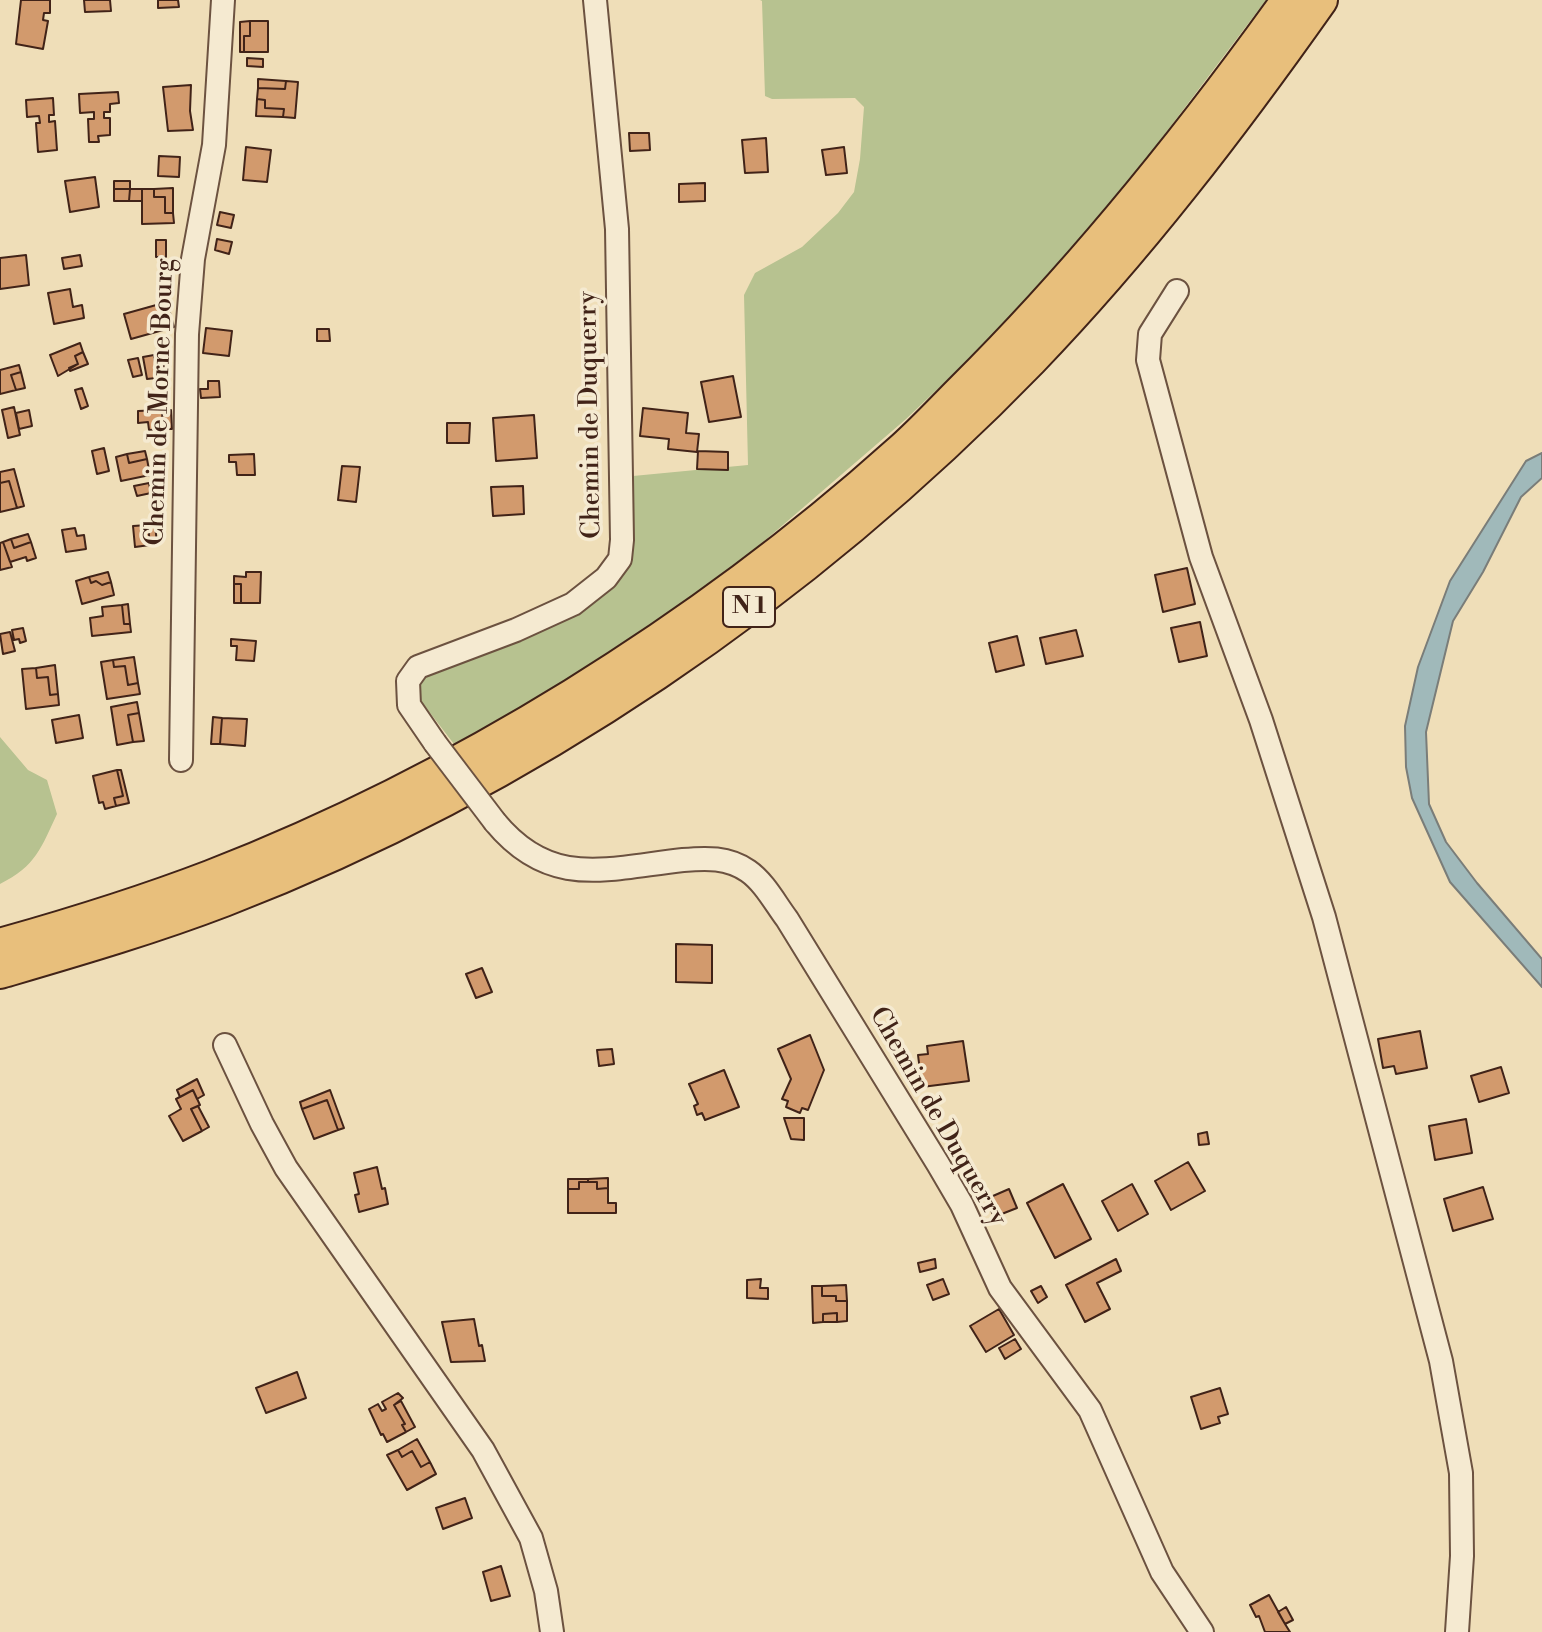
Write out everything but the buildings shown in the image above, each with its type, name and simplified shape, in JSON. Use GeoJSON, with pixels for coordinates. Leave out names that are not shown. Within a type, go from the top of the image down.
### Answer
{"type":"FeatureCollection","features":[{"type":"Feature","properties":{"kind":"highway","name":"N 1"},"geometry":{"type":"LineString","coordinates":[[0,945],[85,921],[212,876],[357,813],[517,729],[647,647],[772,557],[899,452],[1010,342],[1117,223],[1224,89],[1288,0]]}},
{"type":"Feature","properties":{"kind":"highway","name":"N 1"},"geometry":{"type":"LineString","coordinates":[[0,972],[89,946],[224,900],[365,840],[485,779],[561,733],[659,672],[790,576],[913,474],[1031,360],[1133,247],[1243,110],[1321,0]]}},
{"type":"Feature","properties":{"kind":"street","name":"Chemin de Morne Bourg"},"geometry":{"type":"LineString","coordinates":[[181,760],[187,334],[193,259],[214,145],[223,0]]}},
{"type":"Feature","properties":{"kind":"street","name":"Chemin de Duquerry"},"geometry":{"type":"LineString","coordinates":[[595,0],[617,229],[620,559],[606,578],[573,604],[516,630],[418,667],[408,681],[409,705],[495,822],[509,839],[531,854],[582,871],[702,858],[723,860],[751,873],[760,883],[787,919],[946,1178],[962,1205],[1000,1288],[1090,1410],[1162,1572],[1202,1632]]}},
{"type":"Feature","properties":{"kind":"street"},"geometry":{"type":"LineString","coordinates":[[1177,291],[1150,334],[1148,360],[1201,557],[1261,720],[1324,917],[1441,1361],[1461,1473],[1462,1556],[1457,1632]]}},
{"type":"Feature","properties":{"kind":"street"},"geometry":{"type":"LineString","coordinates":[[225,1045],[286,1168],[490,1462],[531,1538],[546,1591],[552,1632]]}},
{"type":"Feature","properties":{"kind":"green space"},"geometry":{"type":"Polygon","coordinates":[[[760,0],[1266,0],[1140,167],[1062,260],[987,342],[906,419],[690,605],[551,692],[454,744],[417,696],[423,676],[614,581],[626,571],[632,557],[633,476],[748,465],[744,295],[755,273],[802,247],[838,213],[854,192],[864,107],[855,98],[772,99],[765,96],[760,0]]]}},
{"type":"Feature","properties":{"kind":"green space"},"geometry":{"type":"Polygon","coordinates":[[[0,737],[28,770],[47,780],[57,814],[30,863],[0,884],[0,737]]]}},
{"type":"Feature","properties":{"kind":"water"},"geometry":{"type":"Polygon","coordinates":[[[1542,453],[1542,478],[1521,497],[1483,572],[1453,621],[1426,732],[1429,804],[1446,842],[1542,959],[1542,987],[1450,882],[1412,798],[1406,767],[1405,726],[1418,667],[1450,581],[1526,461],[1542,453]]]}}]}
